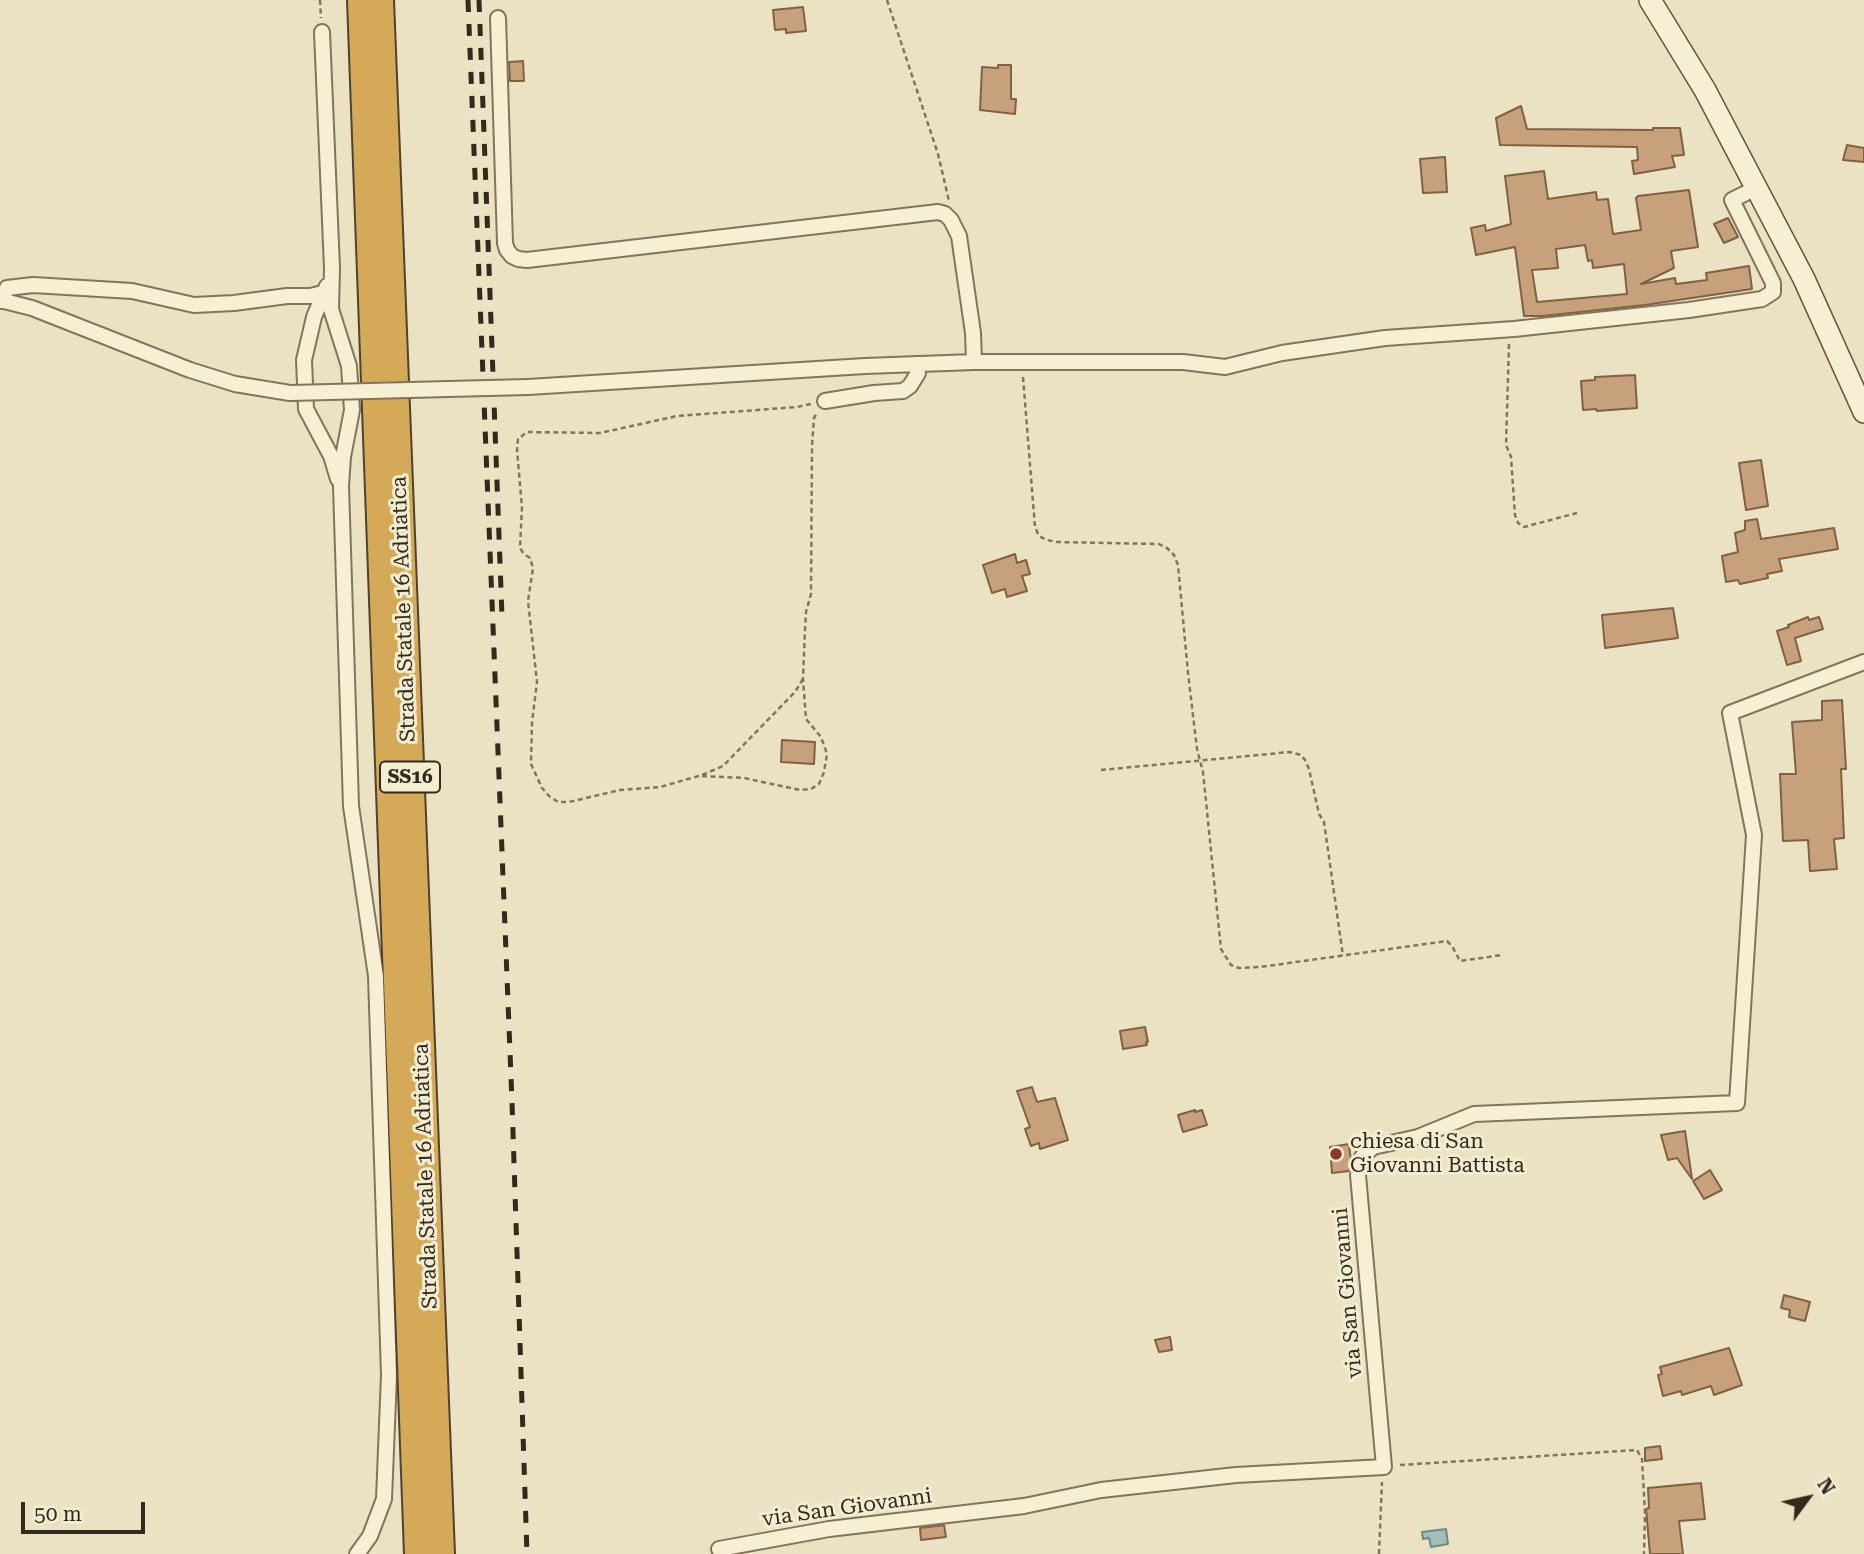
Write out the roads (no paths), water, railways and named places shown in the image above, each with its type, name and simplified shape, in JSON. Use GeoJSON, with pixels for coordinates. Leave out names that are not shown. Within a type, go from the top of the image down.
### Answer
{"type":"FeatureCollection","features":[{"type":"Feature","properties":{"kind":"highway","name":"Strada Statale 16 Adriatica"},"geometry":{"type":"LineString","coordinates":[[361,0],[418,1554]]}},
{"type":"Feature","properties":{"kind":"highway","name":"Strada Statale 16 Adriatica"},"geometry":{"type":"LineString","coordinates":[[380,0],[441,1554]]}},
{"type":"Feature","properties":{"kind":"highway"},"geometry":{"type":"LineString","coordinates":[[409,1554],[415,1477]]}},
{"type":"Feature","properties":{"kind":"street"},"geometry":{"type":"LineString","coordinates":[[1650,0],[1705,90],[1804,279],[1864,412]]}},
{"type":"Feature","properties":{"kind":"street"},"geometry":{"type":"LineString","coordinates":[[498,18],[505,243],[507,250],[518,259],[938,212],[951,220],[959,236],[973,333],[974,362]]}},
{"type":"Feature","properties":{"kind":"street"},"geometry":{"type":"LineString","coordinates":[[322,32],[332,268],[328,292],[349,366],[352,411],[343,457],[341,486],[351,806],[376,976],[388,1375],[384,1499],[370,1536],[357,1554]]}},
{"type":"Feature","properties":{"kind":"street"},"geometry":{"type":"LineString","coordinates":[[328,292],[310,296],[194,305],[132,291],[33,285],[7,288],[1,301],[32,308],[235,384],[290,393],[528,387],[974,362],[1184,362],[1225,367],[1282,353],[1385,338],[1510,330],[1762,299],[1773,292],[1773,283],[1732,200],[1756,188]]}},
{"type":"Feature","properties":{"kind":"street"},"geometry":{"type":"LineString","coordinates":[[328,292],[314,317],[304,360],[306,409],[331,456],[341,486]]}},
{"type":"Feature","properties":{"kind":"street"},"geometry":{"type":"LineString","coordinates":[[825,401],[903,391],[918,373],[916,364]]}},
{"type":"Feature","properties":{"kind":"street","name":"via San Giovanni"},"geometry":{"type":"LineString","coordinates":[[719,1549],[830,1528],[1024,1506],[1101,1490],[1236,1475],[1384,1467],[1358,1175],[1362,1157],[1373,1147],[1418,1138],[1474,1114],[1737,1103],[1754,835],[1730,713],[1864,662]]}},
{"type":"Feature","properties":{"kind":"water"},"geometry":{"type":"Polygon","coordinates":[[[1446,1529],[1448,1544],[1431,1547],[1429,1538],[1423,1539],[1422,1532],[1446,1529]]]}},
{"type":"Feature","properties":{"kind":"railway"},"geometry":{"type":"LineString","coordinates":[[468,0],[512,1102],[527,1554]]}},
{"type":"Feature","properties":{"kind":"railway"},"geometry":{"type":"LineString","coordinates":[[479,0],[502,616]]}},
{"type":"Feature","properties":{"kind":"place","name":"chiesa di San Giovanni Battista"},"geometry":{"type":"Point","coordinates":[1336,1154]}}]}
